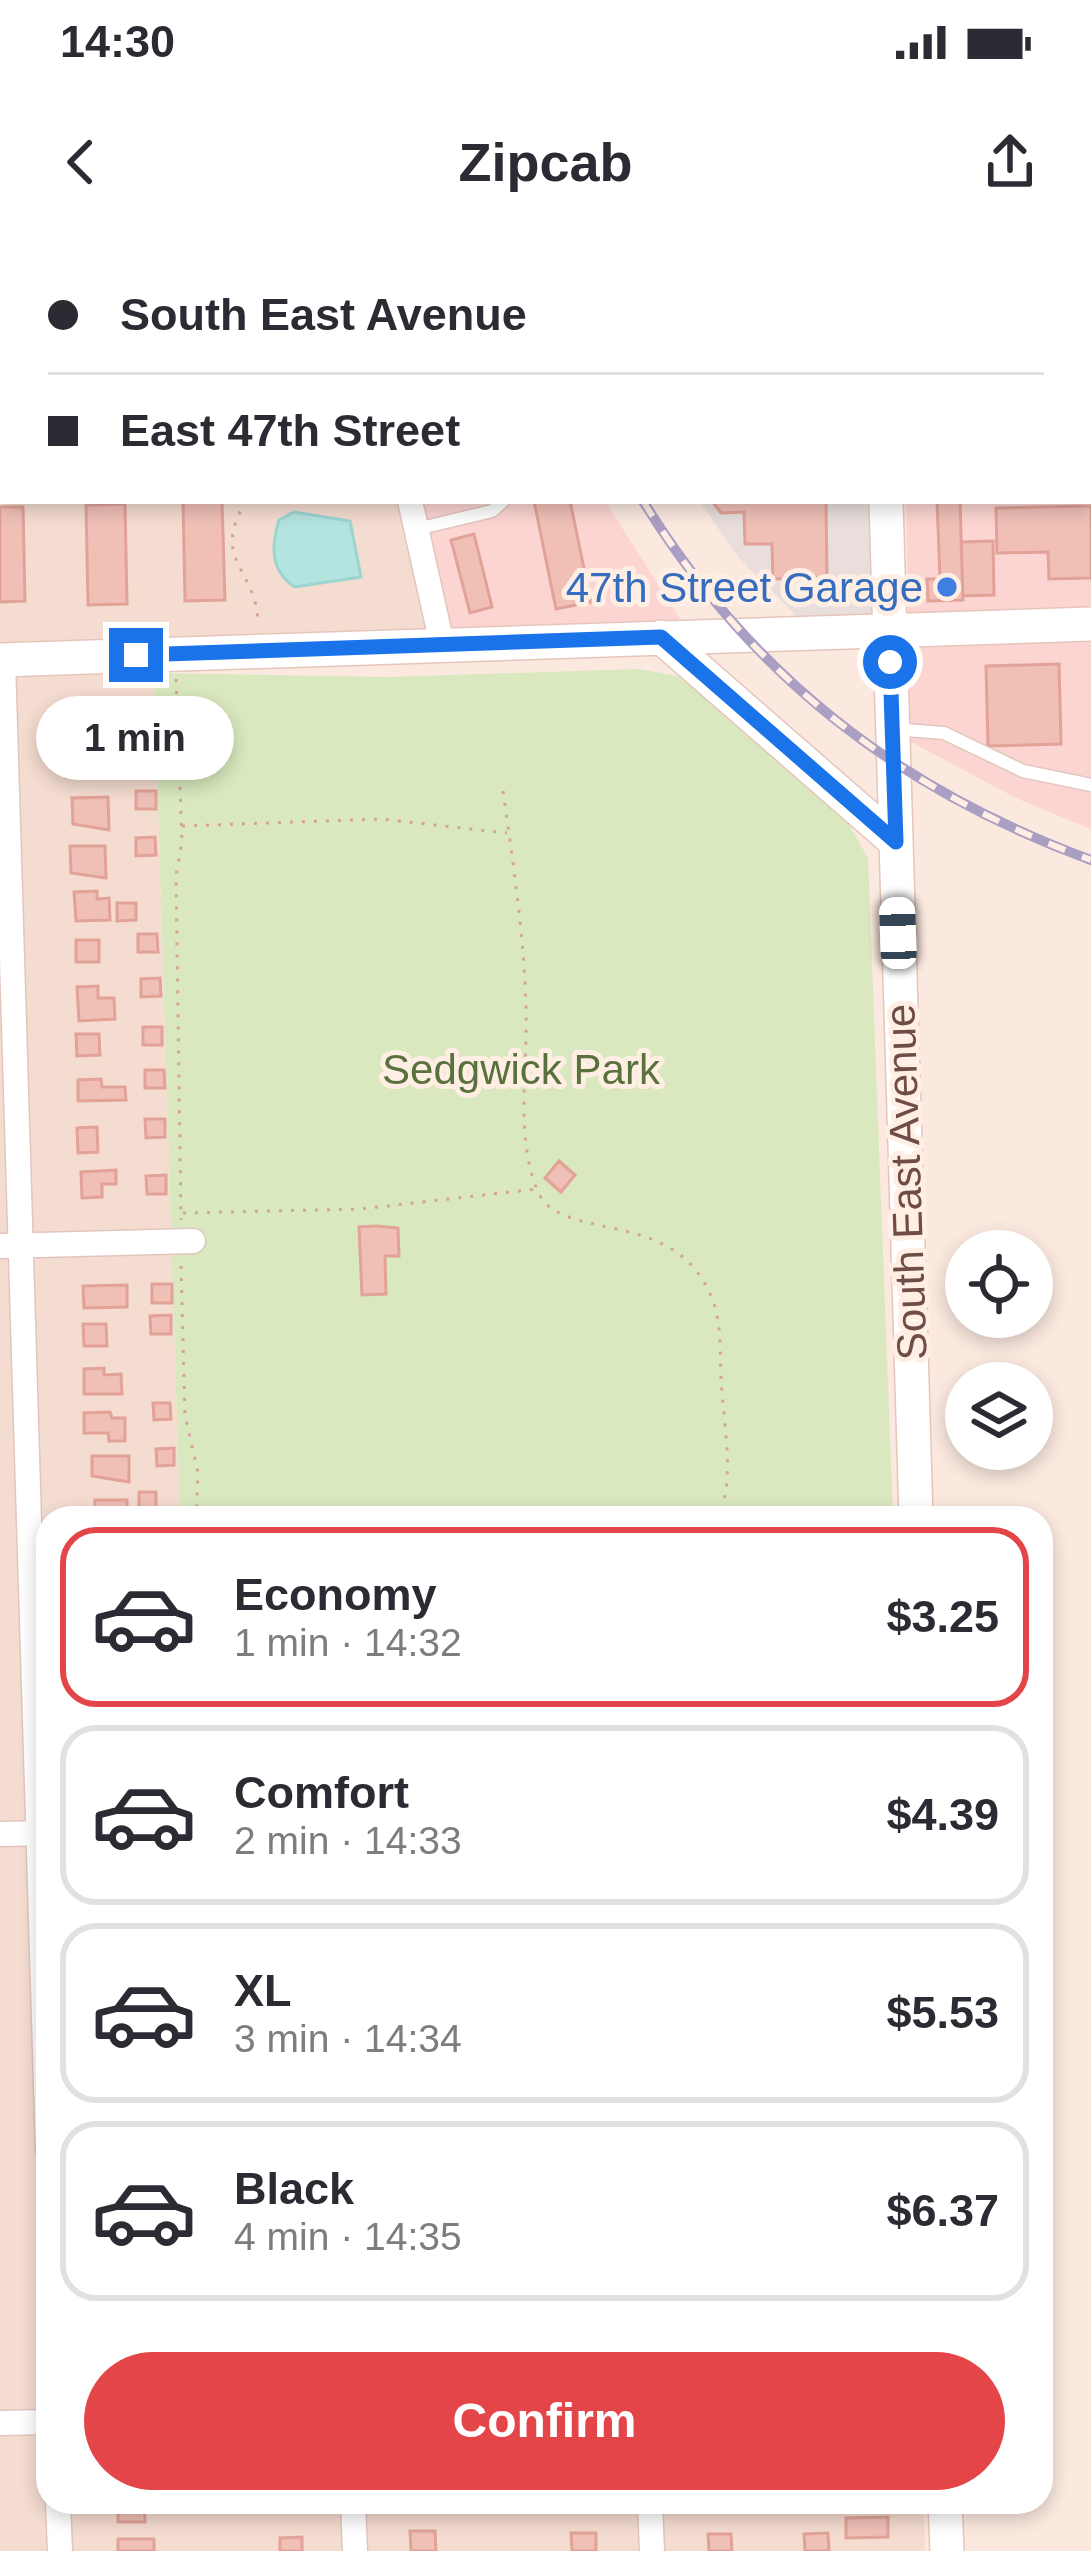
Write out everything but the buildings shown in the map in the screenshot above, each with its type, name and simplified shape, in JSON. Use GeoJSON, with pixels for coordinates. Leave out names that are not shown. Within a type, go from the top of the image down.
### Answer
{"type":"FeatureCollection","features":[{"type":"Feature","properties":{"kind":"main road","name":"South East Avenue"},"geometry":{"type":"LineString","coordinates":[[886,504],[916,1506]]}},
{"type":"Feature","properties":{"kind":"main road"},"geometry":{"type":"LineString","coordinates":[[2,660],[1091,625]]}},
{"type":"Feature","properties":{"kind":"main road"},"geometry":{"type":"LineString","coordinates":[[661,637],[896,842]]}},
{"type":"Feature","properties":{"kind":"main road"},"geometry":{"type":"LineString","coordinates":[[945,2514],[947,2551]]}},
{"type":"Feature","properties":{"kind":"street"},"geometry":{"type":"LineString","coordinates":[[411,504],[442,644]]}},
{"type":"Feature","properties":{"kind":"street"},"geometry":{"type":"LineString","coordinates":[[2,660],[10,1246],[36,1695]]}},
{"type":"Feature","properties":{"kind":"street"},"geometry":{"type":"LineString","coordinates":[[10,1246],[187,1241]]}},
{"type":"Feature","properties":{"kind":"street"},"geometry":{"type":"LineString","coordinates":[[0,1834],[36,1833]]}},
{"type":"Feature","properties":{"kind":"street"},"geometry":{"type":"LineString","coordinates":[[0,2423],[36,2422]]}},
{"type":"Feature","properties":{"kind":"street"},"geometry":{"type":"LineString","coordinates":[[58,2514],[60,2551]]}},
{"type":"Feature","properties":{"kind":"street"},"geometry":{"type":"LineString","coordinates":[[353,2514],[355,2551]]}},
{"type":"Feature","properties":{"kind":"street"},"geometry":{"type":"LineString","coordinates":[[650,2514],[652,2551]]}},
{"type":"Feature","properties":{"kind":"lane"},"geometry":{"type":"LineString","coordinates":[[417,529],[492,511],[500,504]]}},
{"type":"Feature","properties":{"kind":"lane"},"geometry":{"type":"LineString","coordinates":[[892,728],[944,733],[1023,771],[1091,785]]}},
{"type":"Feature","properties":{"kind":"path"},"geometry":{"type":"LineString","coordinates":[[244,504],[235,519],[230,547],[258,622]]}},
{"type":"Feature","properties":{"kind":"path"},"geometry":{"type":"LineString","coordinates":[[176,677],[181,826],[176,876],[181,1213],[187,1241],[185,1415],[198,1473],[197,1506]]}},
{"type":"Feature","properties":{"kind":"path"},"geometry":{"type":"LineString","coordinates":[[503,790],[518,880],[526,1107],[537,1189],[549,1207],[570,1220],[626,1228],[659,1240],[711,1296],[729,1484],[723,1506]]}},
{"type":"Feature","properties":{"kind":"path"},"geometry":{"type":"LineString","coordinates":[[181,826],[381,819],[509,833]]}},
{"type":"Feature","properties":{"kind":"path"},"geometry":{"type":"LineString","coordinates":[[181,1213],[360,1209],[537,1189]]}},
{"type":"Feature","properties":{"kind":"shaded area"},"geometry":{"type":"Polygon","coordinates":[[[0,504],[401,504],[430,634],[0,649],[0,504]]]}},
{"type":"Feature","properties":{"kind":"shaded area"},"geometry":{"type":"Polygon","coordinates":[[[420,504],[607,504],[687,630],[449,637],[420,504]]]}},
{"type":"Feature","properties":{"kind":"shaded area"},"geometry":{"type":"Polygon","coordinates":[[[701,504],[882,504],[885,625],[807,627],[739,558],[701,504]]]}},
{"type":"Feature","properties":{"kind":"shaded area"},"geometry":{"type":"Polygon","coordinates":[[[906,504],[1091,504],[1091,609],[908,614],[906,504]]]}},
{"type":"Feature","properties":{"kind":"shaded area"},"geometry":{"type":"Polygon","coordinates":[[[1091,633],[1091,829],[1018,799],[898,735],[896,636],[1091,633]]]}},
{"type":"Feature","properties":{"kind":"shaded area"},"geometry":{"type":"Polygon","coordinates":[[[154,673],[180,1506],[36,1506],[36,2514],[924,2514],[925,2551],[0,2551],[0,675],[154,673]]]}},
{"type":"Feature","properties":{"kind":"green space","name":"Sedgwick Park"},"geometry":{"type":"Polygon","coordinates":[[[639,669],[677,676],[848,823],[868,858],[893,1506],[180,1506],[154,673],[387,677],[639,669]]]}},
{"type":"Feature","properties":{"kind":"water"},"geometry":{"type":"Polygon","coordinates":[[[294,512],[350,521],[361,577],[295,587],[287,581],[277,566],[275,539],[279,520],[294,512]]]}},
{"type":"Feature","properties":{"kind":"railway"},"geometry":{"type":"LineString","coordinates":[[645,504],[732,621],[836,720],[955,799],[1091,860]]}},
{"type":"Feature","properties":{"kind":"place","name":"47th Street Garage"},"geometry":{"type":"Point","coordinates":[947,587]}},
{"type":"Feature","properties":{"kind":"route"},"geometry":{"type":"LineString","coordinates":[[136,655],[661,637],[896,842],[890,662]]}}]}
